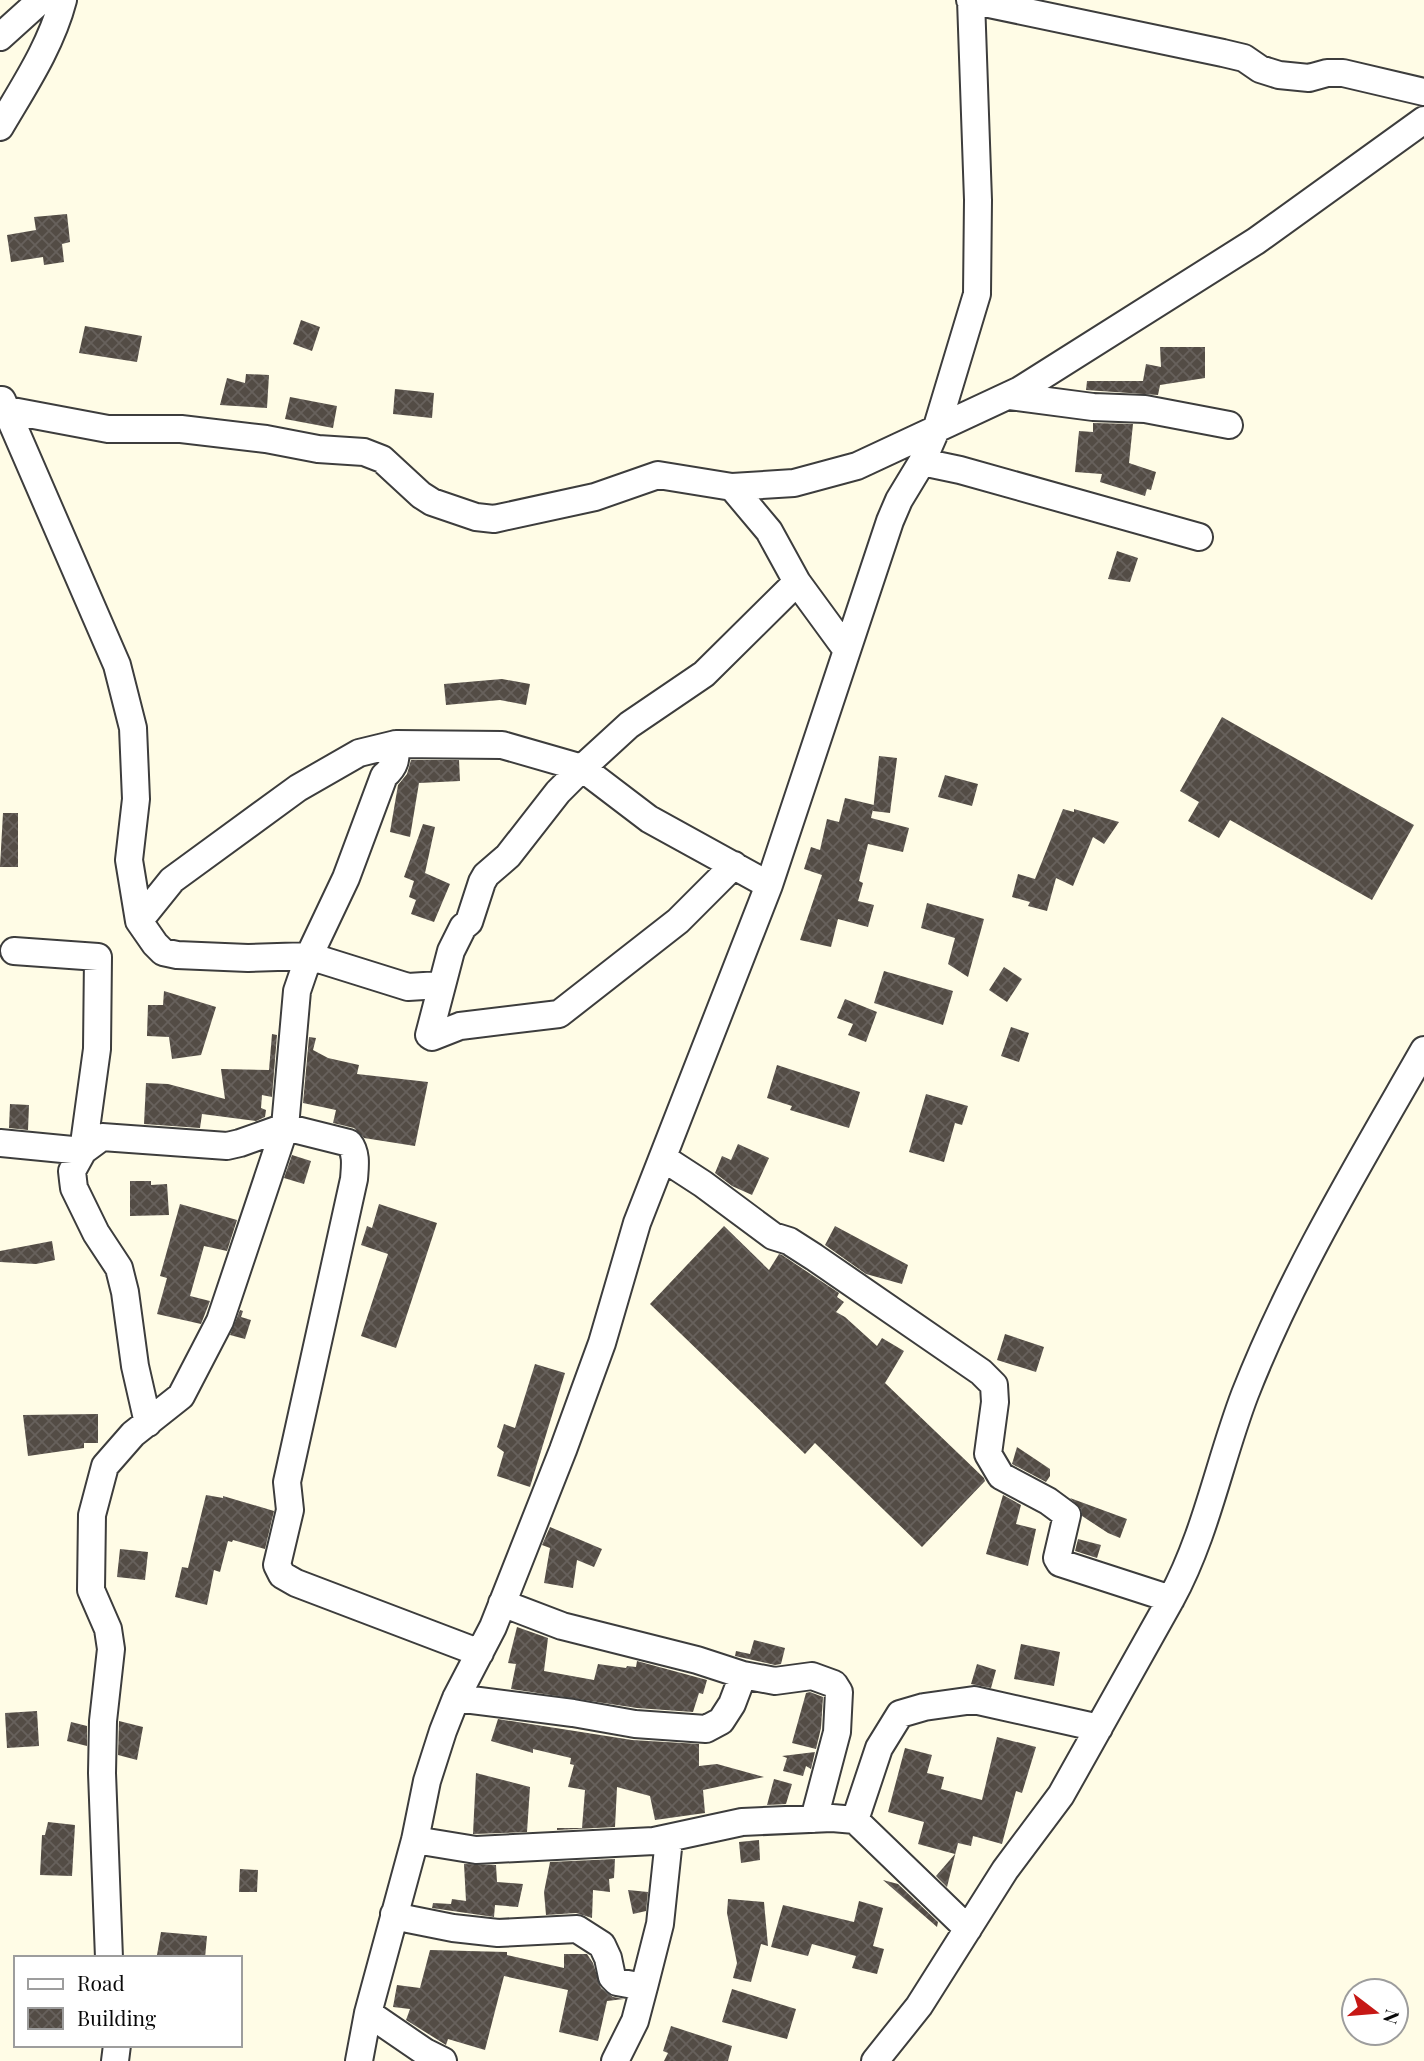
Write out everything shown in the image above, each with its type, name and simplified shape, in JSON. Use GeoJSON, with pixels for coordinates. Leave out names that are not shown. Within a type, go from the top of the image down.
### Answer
{"type":"FeatureCollection","features":[{"type":"Feature","properties":{"kind":"street"},"geometry":{"type":"LineString","coordinates":[[0,37],[41,0]]}},
{"type":"Feature","properties":{"kind":"street"},"geometry":{"type":"LineString","coordinates":[[0,127],[46,47],[56,26],[63,0]]}},
{"type":"Feature","properties":{"kind":"street"},"geometry":{"type":"LineString","coordinates":[[359,2061],[368,2013],[415,1840],[426,1781],[456,1698],[494,1627],[602,1343],[637,1223],[769,885],[890,521],[936,430],[977,293],[978,200],[971,0],[1244,58],[1260,69],[1279,75],[1309,78],[1327,73],[1343,73],[1424,92]]}},
{"type":"Feature","properties":{"kind":"street"},"geometry":{"type":"LineString","coordinates":[[4,403],[97,428],[181,429],[318,449],[364,452],[382,459],[432,502],[476,517],[494,519],[595,497],[658,475],[732,488],[794,482],[857,467],[1010,396],[1256,241],[1424,120]]}},
{"type":"Feature","properties":{"kind":"street"},"geometry":{"type":"LineString","coordinates":[[1010,396],[1093,407],[1146,409],[1229,425]]}},
{"type":"Feature","properties":{"kind":"street"},"geometry":{"type":"LineString","coordinates":[[4,403],[117,666],[133,727],[136,799],[129,860],[139,921],[163,952],[177,955],[248,958],[309,956],[408,987],[440,985]]}},
{"type":"Feature","properties":{"kind":"street"},"geometry":{"type":"LineString","coordinates":[[922,462],[960,470],[1199,537]]}},
{"type":"Feature","properties":{"kind":"street"},"geometry":{"type":"LineString","coordinates":[[732,488],[769,531],[797,582],[846,649]]}},
{"type":"Feature","properties":{"kind":"street"},"geometry":{"type":"LineString","coordinates":[[734,865],[678,921],[559,1014],[460,1026],[431,1037],[429,1033],[440,985],[451,951],[463,927],[469,922],[486,875],[508,856],[549,803],[582,768],[629,725],[704,674],[797,582]]}},
{"type":"Feature","properties":{"kind":"street"},"geometry":{"type":"LineString","coordinates":[[139,921],[172,880],[298,788],[359,753],[396,744],[502,746],[582,768],[649,819],[769,885]]}},
{"type":"Feature","properties":{"kind":"street"},"geometry":{"type":"LineString","coordinates":[[109,1956],[102,1773],[103,1721],[111,1649],[108,1629],[92,1590],[90,1524],[105,1466],[133,1434],[181,1396],[220,1321],[285,1127],[295,1000],[309,956],[346,878],[384,776],[396,762],[396,744]]}},
{"type":"Feature","properties":{"kind":"street"},"geometry":{"type":"LineString","coordinates":[[14,951],[98,957],[97,1049],[83,1151],[72,1171],[74,1188],[96,1233],[119,1268],[135,1366],[148,1423]]}},
{"type":"Feature","properties":{"kind":"street"},"geometry":{"type":"LineString","coordinates":[[875,2061],[919,2006],[1005,1870],[1061,1795],[1171,1599],[1186,1571],[1245,1394],[1282,1311],[1331,1214],[1424,1050]]}},
{"type":"Feature","properties":{"kind":"street"},"geometry":{"type":"LineString","coordinates":[[0,1143],[83,1151],[102,1137],[227,1146],[285,1127],[349,1143],[353,1148],[355,1162],[354,1179],[287,1482],[290,1510],[277,1565],[282,1575],[296,1583],[480,1653]]}},
{"type":"Feature","properties":{"kind":"street"},"geometry":{"type":"LineString","coordinates":[[663,1158],[773,1236],[797,1246],[981,1373],[994,1385],[995,1402],[988,1454],[1001,1476],[1048,1501],[1067,1516],[1057,1558],[1060,1563],[1171,1599]]}},
{"type":"Feature","properties":{"kind":"street"},"geometry":{"type":"LineString","coordinates":[[502,1603],[562,1626],[697,1660],[743,1675],[775,1681],[812,1676],[838,1687],[837,1732],[814,1819]]}},
{"type":"Feature","properties":{"kind":"street"},"geometry":{"type":"LineString","coordinates":[[456,1698],[635,1724],[706,1729],[721,1721],[732,1704],[743,1675]]}},
{"type":"Feature","properties":{"kind":"street"},"geometry":{"type":"LineString","coordinates":[[855,1820],[879,1748],[900,1714],[924,1707],[974,1700],[1098,1728]]}},
{"type":"Feature","properties":{"kind":"street"},"geometry":{"type":"LineString","coordinates":[[415,1840],[476,1850],[669,1839],[742,1822],[832,1818],[855,1820],[968,1929]]}},
{"type":"Feature","properties":{"kind":"street"},"geometry":{"type":"LineString","coordinates":[[615,2061],[635,2021],[660,1924],[669,1839]]}},
{"type":"Feature","properties":{"kind":"street"},"geometry":{"type":"LineString","coordinates":[[394,1914],[453,1928],[498,1933],[577,1929],[602,1945],[612,1977],[617,1982],[644,1987]]}},
{"type":"Feature","properties":{"kind":"street"},"geometry":{"type":"LineString","coordinates":[[368,2013],[431,2058]]}},
{"type":"Feature","properties":{"kind":"building"},"geometry":{"type":"Polygon","coordinates":[[[67,214],[70,242],[62,244],[64,262],[44,265],[43,257],[11,262],[7,235],[36,230],[34,217],[67,214]]]}},
{"type":"Feature","properties":{"kind":"building"},"geometry":{"type":"Polygon","coordinates":[[[301,320],[320,327],[312,351],[293,344],[301,320]]]}},
{"type":"Feature","properties":{"kind":"building"},"geometry":{"type":"Polygon","coordinates":[[[85,326],[142,336],[137,362],[79,353],[85,326]]]}},
{"type":"Feature","properties":{"kind":"building"},"geometry":{"type":"Polygon","coordinates":[[[1160,347],[1205,347],[1205,378],[1160,385],[1158,395],[1086,390],[1087,381],[1143,381],[1146,364],[1161,367],[1160,347]]]}},
{"type":"Feature","properties":{"kind":"building"},"geometry":{"type":"Polygon","coordinates":[[[246,374],[269,375],[267,408],[220,405],[227,378],[245,383],[246,374]]]}},
{"type":"Feature","properties":{"kind":"building"},"geometry":{"type":"Polygon","coordinates":[[[395,389],[434,393],[432,418],[393,414],[395,389]]]}},
{"type":"Feature","properties":{"kind":"building"},"geometry":{"type":"Polygon","coordinates":[[[290,397],[337,406],[333,428],[285,419],[290,397]]]}},
{"type":"Feature","properties":{"kind":"building"},"geometry":{"type":"Polygon","coordinates":[[[1093,423],[1133,424],[1129,463],[1156,472],[1151,490],[1147,489],[1145,496],[1100,482],[1102,474],[1075,472],[1079,431],[1093,432],[1093,423]]]}},
{"type":"Feature","properties":{"kind":"building"},"geometry":{"type":"Polygon","coordinates":[[[1117,551],[1138,558],[1130,582],[1108,579],[1117,551]]]}},
{"type":"Feature","properties":{"kind":"building"},"geometry":{"type":"Polygon","coordinates":[[[502,679],[530,684],[526,705],[500,700],[446,705],[444,684],[502,679]]]}},
{"type":"Feature","properties":{"kind":"building"},"geometry":{"type":"Polygon","coordinates":[[[1222,717],[1414,825],[1372,900],[1230,820],[1219,838],[1188,821],[1199,802],[1180,791],[1222,717]]]}},
{"type":"Feature","properties":{"kind":"building"},"geometry":{"type":"Polygon","coordinates":[[[879,756],[897,758],[890,813],[873,811],[879,756]]]}},
{"type":"Feature","properties":{"kind":"building"},"geometry":{"type":"Polygon","coordinates":[[[411,760],[459,760],[460,781],[419,783],[410,837],[390,832],[398,785],[407,774],[411,760]]]}},
{"type":"Feature","properties":{"kind":"building"},"geometry":{"type":"Polygon","coordinates":[[[945,775],[978,784],[972,806],[938,797],[945,775]]]}},
{"type":"Feature","properties":{"kind":"building"},"geometry":{"type":"Polygon","coordinates":[[[845,798],[874,805],[871,818],[909,828],[903,852],[868,844],[859,881],[863,883],[858,901],[874,905],[868,927],[838,919],[831,947],[800,940],[822,875],[804,869],[811,847],[820,850],[827,819],[839,822],[845,798]]]}},
{"type":"Feature","properties":{"kind":"building"},"geometry":{"type":"Polygon","coordinates":[[[1063,809],[1074,812],[1074,809],[1119,822],[1104,844],[1093,837],[1073,886],[1056,878],[1047,911],[1028,906],[1030,902],[1012,897],[1018,874],[1035,879],[1063,809]]]}},
{"type":"Feature","properties":{"kind":"building"},"geometry":{"type":"Polygon","coordinates":[[[3,813],[18,813],[18,867],[0,867],[3,813]]]}},
{"type":"Feature","properties":{"kind":"building"},"geometry":{"type":"Polygon","coordinates":[[[423,824],[435,827],[425,873],[450,884],[434,922],[411,914],[416,900],[409,897],[414,881],[404,877],[423,824]]]}},
{"type":"Feature","properties":{"kind":"building"},"geometry":{"type":"Polygon","coordinates":[[[927,903],[984,919],[968,977],[948,964],[955,938],[921,928],[927,903]]]}},
{"type":"Feature","properties":{"kind":"building"},"geometry":{"type":"Polygon","coordinates":[[[1004,967],[1022,979],[1007,1002],[989,990],[1004,967]]]}},
{"type":"Feature","properties":{"kind":"building"},"geometry":{"type":"Polygon","coordinates":[[[884,971],[953,991],[943,1025],[874,1003],[884,971]]]}},
{"type":"Feature","properties":{"kind":"building"},"geometry":{"type":"Polygon","coordinates":[[[164,991],[216,1007],[201,1055],[172,1059],[169,1037],[147,1036],[148,1005],[163,1005],[164,991]]]}},
{"type":"Feature","properties":{"kind":"building"},"geometry":{"type":"Polygon","coordinates":[[[845,999],[877,1012],[866,1042],[848,1035],[853,1024],[837,1018],[845,999]]]}},
{"type":"Feature","properties":{"kind":"building"},"geometry":{"type":"Polygon","coordinates":[[[1011,1027],[1029,1033],[1019,1062],[1001,1056],[1011,1027]]]}},
{"type":"Feature","properties":{"kind":"building"},"geometry":{"type":"Polygon","coordinates":[[[272,1034],[277,1035],[272,1097],[262,1095],[261,1108],[266,1110],[265,1117],[256,1121],[202,1114],[200,1128],[144,1124],[146,1083],[168,1084],[225,1099],[221,1069],[269,1070],[272,1034]]]}},
{"type":"Feature","properties":{"kind":"building"},"geometry":{"type":"Polygon","coordinates":[[[309,1037],[316,1038],[313,1050],[328,1058],[359,1065],[357,1074],[428,1082],[415,1146],[364,1138],[354,1128],[333,1123],[336,1110],[303,1103],[309,1037]]]}},
{"type":"Feature","properties":{"kind":"building"},"geometry":{"type":"Polygon","coordinates":[[[777,1065],[860,1092],[849,1128],[790,1110],[792,1106],[767,1098],[777,1065]]]}},
{"type":"Feature","properties":{"kind":"building"},"geometry":{"type":"Polygon","coordinates":[[[926,1094],[968,1106],[962,1125],[955,1123],[944,1162],[909,1152],[926,1094]]]}},
{"type":"Feature","properties":{"kind":"building"},"geometry":{"type":"Polygon","coordinates":[[[10,1104],[29,1105],[28,1130],[9,1128],[10,1104]]]}},
{"type":"Feature","properties":{"kind":"building"},"geometry":{"type":"Polygon","coordinates":[[[738,1144],[769,1158],[752,1195],[732,1186],[715,1173],[722,1156],[731,1160],[738,1144]]]}},
{"type":"Feature","properties":{"kind":"building"},"geometry":{"type":"Polygon","coordinates":[[[292,1155],[311,1161],[304,1184],[284,1178],[292,1155]]]}},
{"type":"Feature","properties":{"kind":"building"},"geometry":{"type":"Polygon","coordinates":[[[130,1181],[151,1181],[151,1185],[167,1184],[169,1215],[130,1216],[130,1181]]]}},
{"type":"Feature","properties":{"kind":"building"},"geometry":{"type":"Polygon","coordinates":[[[180,1204],[237,1220],[227,1251],[204,1246],[190,1296],[210,1301],[201,1324],[157,1314],[167,1278],[160,1276],[180,1204]]]}},
{"type":"Feature","properties":{"kind":"building"},"geometry":{"type":"Polygon","coordinates":[[[379,1204],[437,1223],[396,1348],[361,1336],[388,1254],[361,1245],[367,1226],[372,1228],[379,1204]]]}},
{"type":"Feature","properties":{"kind":"building"},"geometry":{"type":"Polygon","coordinates":[[[724,1226],[769,1270],[779,1254],[839,1293],[837,1297],[844,1302],[836,1312],[877,1346],[882,1338],[904,1351],[885,1383],[984,1478],[985,1481],[922,1547],[815,1443],[805,1454],[650,1304],[724,1226]]]}},
{"type":"Feature","properties":{"kind":"building"},"geometry":{"type":"Polygon","coordinates":[[[835,1226],[908,1265],[902,1284],[866,1274],[825,1245],[835,1226]]]}},
{"type":"Feature","properties":{"kind":"building"},"geometry":{"type":"Polygon","coordinates":[[[52,1241],[55,1260],[36,1264],[0,1262],[0,1251],[52,1241]]]}},
{"type":"Feature","properties":{"kind":"building"},"geometry":{"type":"Polygon","coordinates":[[[240,1310],[243,1311],[241,1317],[251,1320],[245,1339],[230,1335],[240,1310]]]}},
{"type":"Feature","properties":{"kind":"building"},"geometry":{"type":"Polygon","coordinates":[[[1005,1334],[1044,1347],[1036,1372],[997,1360],[1005,1334]]]}},
{"type":"Feature","properties":{"kind":"building"},"geometry":{"type":"Polygon","coordinates":[[[535,1364],[565,1373],[530,1487],[497,1476],[504,1452],[497,1447],[504,1424],[515,1428],[535,1364]]]}},
{"type":"Feature","properties":{"kind":"building"},"geometry":{"type":"Polygon","coordinates":[[[98,1414],[98,1443],[84,1443],[84,1448],[28,1456],[23,1415],[98,1414]]]}},
{"type":"Feature","properties":{"kind":"building"},"geometry":{"type":"Polygon","coordinates":[[[1017,1447],[1050,1469],[1046,1482],[1012,1464],[1017,1447]]]}},
{"type":"Feature","properties":{"kind":"building"},"geometry":{"type":"Polygon","coordinates":[[[206,1495],[223,1496],[274,1511],[265,1549],[228,1541],[220,1572],[214,1570],[207,1605],[175,1597],[182,1567],[188,1568],[206,1495]]]}},
{"type":"Feature","properties":{"kind":"building"},"geometry":{"type":"Polygon","coordinates":[[[1003,1495],[1021,1505],[1016,1524],[1036,1529],[1028,1566],[986,1554],[1003,1495]]]}},
{"type":"Feature","properties":{"kind":"building"},"geometry":{"type":"Polygon","coordinates":[[[1070,1498],[1127,1519],[1120,1538],[1082,1516],[1081,1509],[1070,1498]]]}},
{"type":"Feature","properties":{"kind":"building"},"geometry":{"type":"Polygon","coordinates":[[[550,1527],[602,1549],[594,1567],[577,1560],[573,1588],[544,1583],[550,1548],[542,1545],[550,1527]]]}},
{"type":"Feature","properties":{"kind":"building"},"geometry":{"type":"Polygon","coordinates":[[[1078,1539],[1101,1545],[1097,1558],[1075,1551],[1078,1539]]]}},
{"type":"Feature","properties":{"kind":"building"},"geometry":{"type":"Polygon","coordinates":[[[120,1549],[148,1552],[145,1580],[117,1577],[120,1549]]]}},
{"type":"Feature","properties":{"kind":"building"},"geometry":{"type":"Polygon","coordinates":[[[517,1627],[548,1638],[544,1671],[594,1680],[598,1664],[626,1668],[636,1667],[637,1661],[707,1680],[703,1694],[699,1693],[693,1712],[637,1708],[511,1689],[516,1664],[508,1663],[517,1627]]]}},
{"type":"Feature","properties":{"kind":"building"},"geometry":{"type":"Polygon","coordinates":[[[754,1640],[785,1648],[781,1664],[735,1656],[736,1651],[750,1654],[754,1640]]]}},
{"type":"Feature","properties":{"kind":"building"},"geometry":{"type":"Polygon","coordinates":[[[1021,1644],[1060,1652],[1054,1686],[1014,1679],[1021,1644]]]}},
{"type":"Feature","properties":{"kind":"building"},"geometry":{"type":"Polygon","coordinates":[[[977,1664],[996,1670],[991,1688],[971,1684],[977,1664]]]}},
{"type":"Feature","properties":{"kind":"building"},"geometry":{"type":"Polygon","coordinates":[[[806,1693],[823,1697],[821,1728],[816,1749],[792,1743],[806,1693]]]}},
{"type":"Feature","properties":{"kind":"building"},"geometry":{"type":"Polygon","coordinates":[[[37,1711],[39,1746],[7,1748],[5,1713],[37,1711]]]}},
{"type":"Feature","properties":{"kind":"building"},"geometry":{"type":"Polygon","coordinates":[[[498,1719],[632,1740],[699,1744],[699,1766],[717,1764],[764,1777],[703,1790],[705,1813],[655,1820],[650,1796],[617,1787],[615,1827],[557,1830],[582,1828],[585,1790],[568,1787],[574,1765],[570,1764],[571,1758],[533,1749],[533,1753],[491,1741],[498,1719]]]}},
{"type":"Feature","properties":{"kind":"building"},"geometry":{"type":"Polygon","coordinates":[[[119,1721],[143,1727],[137,1760],[118,1755],[119,1721]]]}},
{"type":"Feature","properties":{"kind":"building"},"geometry":{"type":"Polygon","coordinates":[[[71,1722],[87,1726],[87,1746],[67,1741],[71,1722]]]}},
{"type":"Feature","properties":{"kind":"building"},"geometry":{"type":"Polygon","coordinates":[[[997,1737],[1036,1747],[1022,1793],[1016,1791],[1002,1844],[973,1836],[971,1846],[958,1843],[947,1887],[936,1876],[955,1854],[918,1844],[924,1822],[888,1812],[905,1748],[932,1755],[927,1773],[944,1777],[941,1789],[982,1800],[997,1737]]]}},
{"type":"Feature","properties":{"kind":"building"},"geometry":{"type":"Polygon","coordinates":[[[815,1752],[811,1769],[806,1766],[803,1776],[783,1771],[787,1758],[782,1756],[815,1752]]]}},
{"type":"Feature","properties":{"kind":"building"},"geometry":{"type":"Polygon","coordinates":[[[476,1773],[530,1787],[527,1832],[473,1834],[476,1773]]]}},
{"type":"Feature","properties":{"kind":"building"},"geometry":{"type":"Polygon","coordinates":[[[774,1779],[792,1784],[786,1804],[767,1805],[774,1779]]]}},
{"type":"Feature","properties":{"kind":"building"},"geometry":{"type":"Polygon","coordinates":[[[48,1822],[75,1825],[72,1876],[40,1875],[42,1835],[45,1835],[48,1822]]]}},
{"type":"Feature","properties":{"kind":"building"},"geometry":{"type":"Polygon","coordinates":[[[759,1840],[760,1860],[741,1863],[739,1842],[759,1840]]]}},
{"type":"Feature","properties":{"kind":"building"},"geometry":{"type":"Polygon","coordinates":[[[615,1859],[614,1878],[609,1879],[610,1892],[593,1890],[592,1918],[576,1913],[546,1915],[544,1892],[550,1862],[615,1859]]]}},
{"type":"Feature","properties":{"kind":"building"},"geometry":{"type":"Polygon","coordinates":[[[464,1864],[496,1865],[497,1882],[523,1884],[518,1907],[495,1905],[494,1917],[432,1908],[433,1903],[451,1904],[452,1899],[466,1901],[464,1864]]]}},
{"type":"Feature","properties":{"kind":"building"},"geometry":{"type":"Polygon","coordinates":[[[240,1869],[258,1870],[257,1892],[239,1892],[240,1869]]]}},
{"type":"Feature","properties":{"kind":"building"},"geometry":{"type":"Polygon","coordinates":[[[883,1880],[898,1884],[938,1922],[937,1927],[883,1880]]]}},
{"type":"Feature","properties":{"kind":"building"},"geometry":{"type":"Polygon","coordinates":[[[628,1890],[648,1892],[646,1911],[633,1914],[628,1890]]]}},
{"type":"Feature","properties":{"kind":"building"},"geometry":{"type":"Polygon","coordinates":[[[728,1899],[764,1902],[768,1946],[761,1944],[751,1982],[733,1978],[737,1963],[727,1913],[728,1899]]]}},
{"type":"Feature","properties":{"kind":"building"},"geometry":{"type":"Polygon","coordinates":[[[859,1901],[883,1908],[873,1946],[884,1949],[877,1974],[852,1968],[856,1956],[812,1944],[808,1956],[771,1947],[783,1905],[854,1922],[859,1901]]]}},
{"type":"Feature","properties":{"kind":"building"},"geometry":{"type":"Polygon","coordinates":[[[161,1932],[207,1936],[205,1956],[157,1955],[161,1932]]]}},
{"type":"Feature","properties":{"kind":"building"},"geometry":{"type":"Polygon","coordinates":[[[430,1950],[507,1952],[507,1955],[564,1968],[564,1954],[587,1954],[593,1963],[601,1988],[613,1997],[624,1999],[607,2001],[598,2041],[559,2032],[568,1990],[504,1976],[485,2050],[448,2039],[446,2045],[406,2020],[410,2009],[393,2007],[397,1985],[420,1988],[430,1950]]]}},
{"type":"Feature","properties":{"kind":"building"},"geometry":{"type":"Polygon","coordinates":[[[732,1989],[796,2009],[787,2039],[722,2022],[732,1989]]]}},
{"type":"Feature","properties":{"kind":"building"},"geometry":{"type":"Polygon","coordinates":[[[671,2026],[732,2046],[728,2061],[664,2061],[668,2053],[663,2051],[671,2026]]]}}]}
